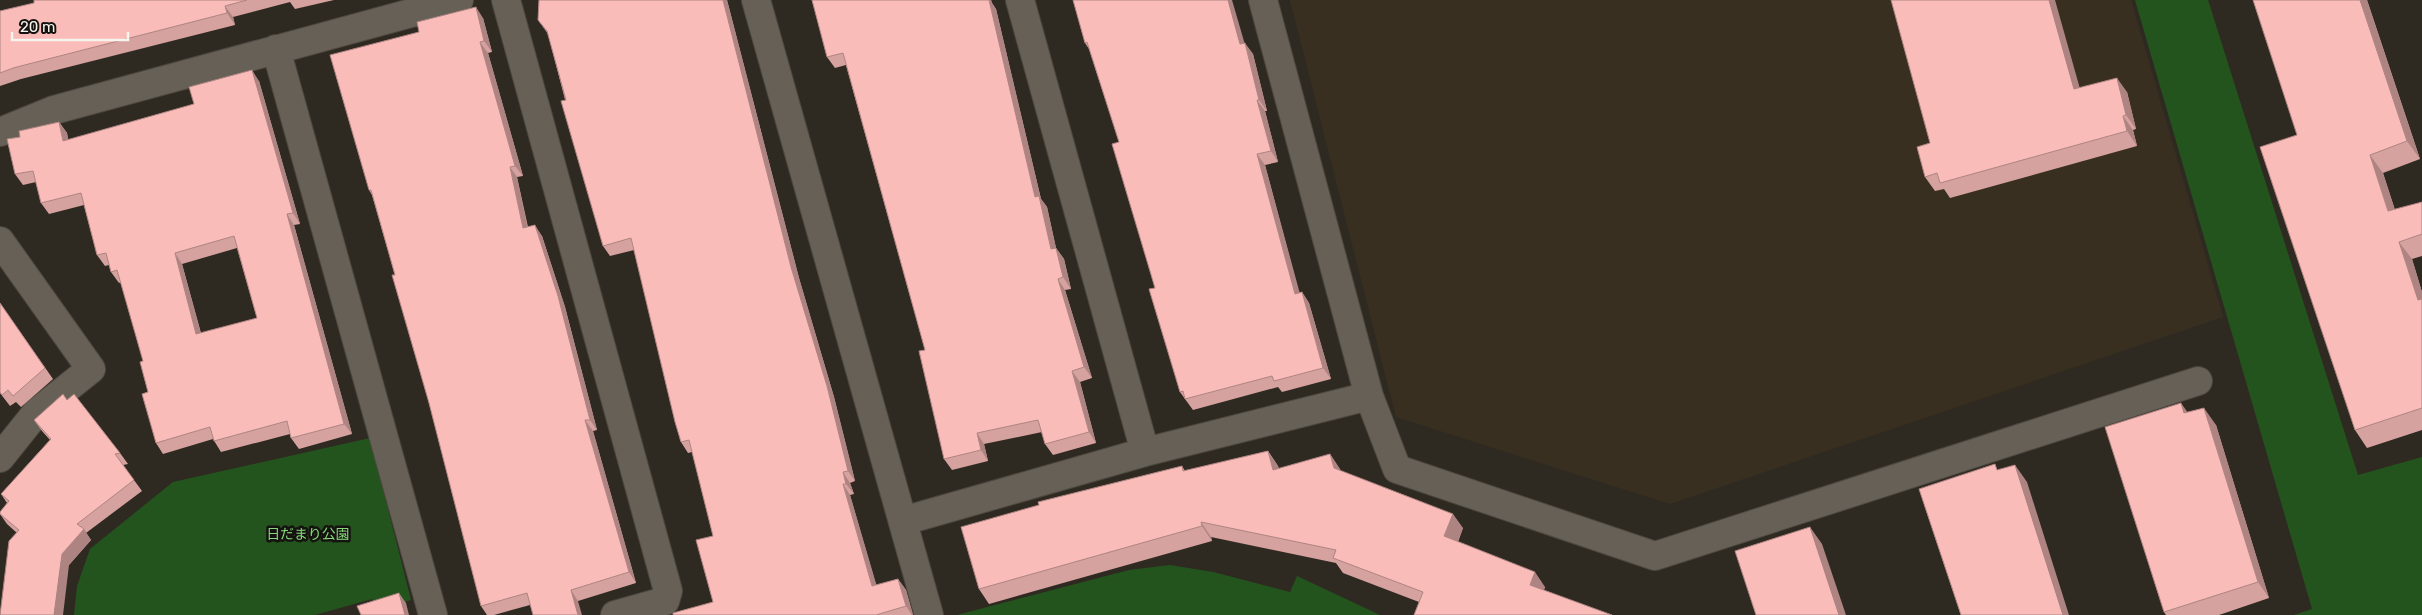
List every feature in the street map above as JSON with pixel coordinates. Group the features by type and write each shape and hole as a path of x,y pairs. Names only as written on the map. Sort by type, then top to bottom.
{"street":[{"path":"0,132 54,110 459,0"},
{"path":"506,0 668,591 665,601 615,615"},
{"path":"756,0 929,615"},
{"path":"1020,0 1146,452"},
{"path":"1263,0 1369,396 1397,469 1655,556 2198,382"},
{"path":"276,49 432,615"},
{"path":"0,241 91,370 36,414 0,458"},
{"path":"902,521 1146,452 1369,396"}],"shaded area":[{"path":"1290,0 2131,0 2223,317 1670,504 1396,417"}],"green space":[{"path":"2135,0 2208,0 2358,475 2422,457 2422,615 2294,615 2312,609"},
{"name":"日だまり公園","path":"370,438 411,600 376,611 372,599 315,615 74,615 77,586 90,549 173,482"},
{"path":"1170,565 1213,572 1290,592 1297,576 1380,615 957,615 1129,570"}],"building":[{"path":"34,0 247,0 225,6 227,13 13,68 0,73 0,11 34,3"},
{"path":"539,0 723,0 791,267 827,386 848,471 843,472 846,484 843,484 872,586 898,579 906,606 876,615 673,615 673,613 713,602 696,540 713,536 689,440 681,442 675,422 631,238 603,246 561,101 566,100 547,31 538,20"},
{"path":"812,0 989,0 1035,197 1039,196 1051,249 1056,248 1063,277 1058,279 1084,367 1072,371 1089,432 1045,444 1038,420 977,433 981,450 944,459 919,351 925,350 843,53 827,57"},
{"path":"1073,0 1228,0 1240,44 1245,43 1259,100 1257,100 1271,151 1257,154 1295,294 1302,292 1323,368 1274,381 1272,376 1185,399 1183,391 1180,392 1149,289 1155,288 1112,144 1119,142 1087,42 1085,43"},
{"path":"1891,0 2049,0 2074,89 2117,78 2126,115 2123,116 2127,131 1940,183 1937,173 1925,177 1917,147 1930,143"},
{"path":"2253,0 2360,0 2407,141 2370,155 2388,211 2422,202 2422,234 2399,242 2418,300 2422,299 2422,408 2355,430 2260,147 2297,135"},
{"path":"476,7 484,41 480,42 515,166 510,167 523,228 535,225 558,296 590,420 585,420 629,572 571,590 578,615 533,615 527,593 481,606 429,403 392,275 395,275 330,55 419,32 417,22"},
{"path":"252,70 293,213 287,214 344,424 291,438 287,421 214,441 210,427 156,443 142,394 148,392 140,362 143,361 117,270 111,272 106,253 97,255 81,193 41,203 33,171 15,174 7,139 20,137 19,131 59,122 63,141 194,104 189,87","holes":["234,236 257,318 196,334 175,253"]},
{"path":"0,303 45,368 13,396 8,390 2,395 0,392"},
{"path":"63,394 67,400 74,394 120,453 115,454 134,480 77,524 84,529 62,554 54,615 0,615 9,541 19,530 0,514 9,501 1,494 51,439 34,420"},
{"path":"2181,403 2184,413 2204,408 2258,582 2164,612 2105,427"},
{"path":"1268,451 1273,470 1330,454 1334,468 1453,514 1444,536 1535,572 1530,585 1612,615 1414,615 1423,592 1333,558 1336,550 1201,522 1202,526 979,589 961,527 1039,505 1038,502 1182,466 1183,471"},
{"path":"1995,464 1997,470 2015,465 2063,615 1961,615 1919,489"},
{"path":"1810,527 1839,615 1756,615 1735,551"},
{"path":"399,593 405,615 361,615 357,606"}]}
